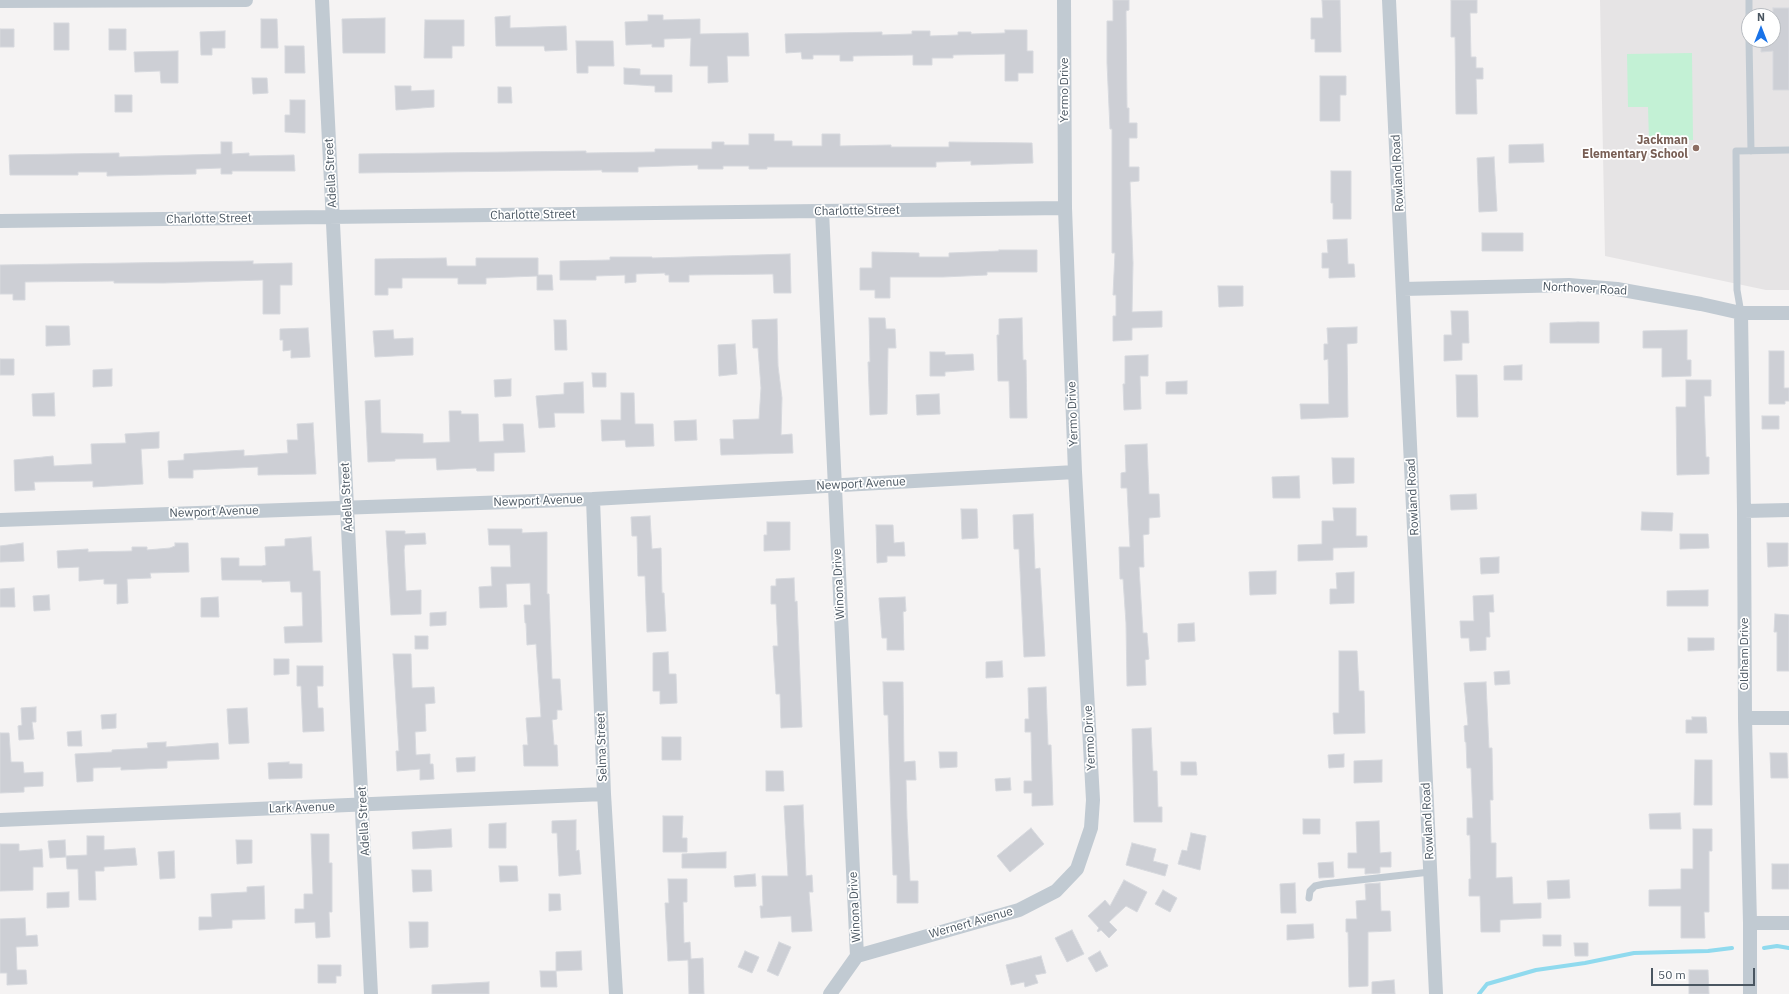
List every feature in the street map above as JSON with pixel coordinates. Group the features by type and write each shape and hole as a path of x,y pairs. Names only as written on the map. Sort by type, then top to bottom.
{"street":[{"path":"0,1 246,0"},
{"name":"Adella Street","path":"322,0 372,994"},
{"name":"Yermo Drive","path":"1064,0 1065,208 1075,472 1093,800 1091,828"},
{"name":"Rowland Road","path":"1390,0 1436,994"},
{"name":"Charlotte Street","path":"0,222 1065,208"},
{"name":"Winona Drive","path":"822,211 857,956"},
{"name":"Northover Road","path":"1403,289 1569,285 1617,289 1701,304 1741,313 1789,313"},
{"name":"Oldham Drive","path":"1741,313 1745,718 1750,923 1750,994"},
{"name":"Newport Avenue","path":"0,520 593,499 1075,472"},
{"name":"Selma Street","path":"593,499 604,794 616,994"},
{"path":"1744,512 1789,510"},
{"path":"1745,718 1789,718"},
{"name":"Lark Avenue","path":"0,820 604,794"},
{"name":"Wernert Avenue","path":"857,956 1019,910 1056,891 1077,869 1091,828"},
{"path":"1750,923 1789,923"},
{"path":"830,994 857,956"}],"lane":[{"path":"1749,48 1751,151"},
{"path":"1741,313 1737,290 1736,151 1789,150"},
{"path":"1309,898 1310,891 1315,886 1324,884 1430,872"}],"shaded area":[{"name":"Jackman Elementary School","path":"1600,0 1789,0 1789,290 1766,290 1605,256"}],"green space":[{"path":"1692,53 1693,140 1649,141 1648,107 1628,107 1627,54"}],"building":[{"path":"1113,0 1129,0 1129,10 1126,11 1127,108 1129,108 1129,123 1137,123 1137,138 1129,138 1129,167 1139,167 1139,181 1130,182 1133,263 1132,312 1162,311 1162,327 1132,328 1132,340 1113,341 1113,316 1116,316 1116,295 1113,295 1115,253 1112,253 1112,129 1110,129 1107,21 1113,21"},
{"path":"1322,0 1340,0 1341,52 1315,52 1315,39 1311,39 1311,18 1323,18"},
{"path":"1451,0 1477,0 1477,13 1470,13 1471,57 1476,57 1476,68 1483,68 1483,79 1476,79 1477,114 1456,114 1455,37 1451,37"},
{"path":"1781,8 1789,8 1789,90 1773,90 1773,51 1761,52 1761,48 1781,48"},
{"path":"648,15 663,15 663,20 700,19 700,34 748,33 749,56 727,56 728,82 708,83 708,66 690,66 691,38 664,39 664,47 652,47 652,44 626,45 625,22 648,21"},
{"path":"510,16 510,28 566,26 567,50 545,51 544,46 496,46 495,17"},
{"path":"385,18 385,53 343,53 342,19"},
{"path":"261,19 277,19 278,48 261,48"},
{"path":"425,20 464,20 464,46 452,46 452,58 424,58"},
{"path":"54,23 69,23 69,50 54,50"},
{"path":"0,29 14,29 14,47 0,47"},
{"path":"109,29 126,29 126,50 109,50"},
{"path":"1005,30 1027,30 1027,51 1033,51 1033,73 1018,73 1018,81 1005,81 1005,54 953,55 953,58 932,58 932,65 913,65 913,55 853,56 853,61 840,61 840,55 813,55 813,59 802,59 801,52 786,53 785,34 882,32 882,35 912,34 912,31 930,31 930,36 958,35 958,32 971,32 971,34 1005,33"},
{"path":"225,31 225,48 212,48 212,55 201,55 200,32"},
{"path":"576,41 613,41 614,66 588,66 588,73 577,73"},
{"path":"285,46 304,46 305,73 285,73"},
{"path":"178,51 178,83 161,83 160,71 135,72 134,52"},
{"path":"624,68 640,69 640,75 672,75 672,92 655,92 655,86 624,84"},
{"path":"1320,76 1346,76 1346,95 1340,95 1340,121 1320,121"},
{"path":"252,78 267,78 268,93 253,94"},
{"path":"395,86 411,86 411,91 434,90 434,107 396,110"},
{"path":"498,87 511,87 512,103 498,103"},
{"path":"115,95 132,95 132,112 115,112"},
{"path":"290,100 305,100 305,133 285,132 285,115 290,115"},
{"path":"749,134 774,134 774,141 792,141 792,146 822,146 822,134 840,134 840,146 891,145 891,147 949,147 949,142 1032,143 1033,163 971,165 971,161 936,162 936,167 767,167 767,169 749,169 749,166 723,166 723,169 698,169 698,165 638,167 638,172 602,172 602,170 359,173 359,154 586,151 586,153 655,152 655,149 712,149 712,142 724,142 724,145 749,145"},
{"path":"221,142 232,142 232,154 249,153 249,156 294,155 295,171 232,171 232,174 221,174 221,168 196,169 196,174 107,176 107,172 78,172 78,175 10,175 9,155 119,153 119,157 221,154"},
{"path":"1543,144 1544,162 1509,163 1509,145"},
{"path":"1494,157 1497,211 1479,212 1477,158"},
{"path":"1331,171 1351,171 1351,219 1333,219 1333,203 1331,203"},
{"path":"1482,233 1523,233 1523,251 1482,251"},
{"path":"1347,239 1348,264 1354,264 1355,277 1329,278 1329,268 1322,268 1322,253 1328,253 1327,240"},
{"path":"999,250 1037,250 1037,272 987,272 987,275 943,277 890,277 890,298 875,298 875,290 860,290 860,268 872,268 872,252 919,253 919,257 949,257 949,253"},
{"path":"790,254 791,293 774,293 773,274 689,275 689,282 669,282 669,275 665,275 665,273 636,274 636,282 625,283 625,275 596,276 596,280 560,280 560,261 610,260 610,257 652,258"},
{"path":"446,258 447,266 476,266 476,258 538,258 538,275 552,275 553,290 537,290 537,276 486,278 486,284 458,284 458,278 402,278 402,288 388,288 388,295 375,295 375,259"},
{"path":"253,261 253,264 292,263 292,285 280,285 280,314 263,314 263,280 164,283 114,283 114,281 25,282 25,300 13,300 13,294 0,294 0,265"},
{"path":"1218,286 1243,286 1243,306 1219,307"},
{"path":"1451,311 1468,311 1469,343 1462,343 1462,360 1444,361 1444,335 1452,335"},
{"path":"869,318 885,318 886,329 895,329 896,348 888,348 887,414 870,415 868,362 870,362"},
{"path":"1022,318 1023,360 1026,360 1027,418 1010,418 1009,381 998,381 997,335 999,335 999,319"},
{"path":"777,319 778,366 782,398 781,435 792,434 793,453 721,455 720,439 734,439 733,420 759,419 761,388 758,348 753,348 752,320"},
{"path":"554,320 566,320 567,350 555,350"},
{"path":"1599,322 1599,343 1550,343 1550,323"},
{"path":"46,326 69,326 70,345 46,346"},
{"path":"1357,327 1357,343 1347,344 1348,417 1301,419 1300,404 1329,404 1328,359 1324,360 1324,344 1328,344 1327,328"},
{"path":"308,328 310,357 291,358 291,350 283,351 283,340 280,340 280,329"},
{"path":"393,330 394,339 413,338 413,355 375,357 373,331"},
{"path":"1687,330 1687,360 1691,360 1691,376 1662,377 1662,348 1643,348 1643,331"},
{"path":"735,344 737,374 719,376 718,345"},
{"path":"1769,351 1784,351 1784,388 1789,388 1789,401 1785,401 1785,404 1769,404"},
{"path":"930,352 945,352 945,355 973,354 974,370 945,372 945,376 930,376"},
{"path":"1148,355 1148,376 1140,376 1141,409 1124,410 1123,384 1125,384 1125,356"},
{"path":"0,359 14,359 14,375 0,375"},
{"path":"1522,365 1522,380 1504,380 1504,366"},
{"path":"112,369 112,386 93,387 93,370"},
{"path":"592,373 606,373 606,387 593,387"},
{"path":"1456,375 1477,375 1478,417 1457,417"},
{"path":"511,379 511,396 495,397 494,380"},
{"path":"1686,380 1711,380 1711,396 1704,396 1706,457 1709,457 1709,474 1677,475 1676,407 1686,407"},
{"path":"1187,381 1187,394 1166,394 1166,382"},
{"path":"583,382 584,413 554,413 555,427 539,428 536,396 564,394 564,383"},
{"path":"54,393 55,416 33,416 32,394"},
{"path":"621,393 634,393 635,424 653,424 654,446 626,447 625,440 602,441 601,420 621,420"},
{"path":"939,394 940,414 917,415 916,395"},
{"path":"380,400 381,433 423,434 423,443 450,442 449,411 461,411 461,414 478,414 479,442 504,441 503,424 523,424 525,452 494,453 494,471 477,471 476,468 437,470 436,458 395,459 395,461 368,462 365,401"},
{"path":"1762,416 1779,416 1779,429 1762,429"},
{"path":"696,420 697,440 675,441 674,421"},
{"path":"313,423 316,474 258,475 258,467 193,470 193,478 169,478 168,461 184,460 184,454 244,450 244,456 288,453 287,440 298,440 297,424"},
{"path":"159,432 159,448 141,449 143,484 93,487 93,481 34,482 35,490 15,491 14,460 53,456 54,466 92,464 91,444 126,443 125,434"},
{"path":"1147,444 1149,494 1159,494 1160,517 1149,518 1149,534 1143,535 1144,567 1139,567 1143,633 1147,633 1149,659 1145,660 1146,685 1127,686 1126,623 1123,579 1120,579 1119,547 1130,547 1127,488 1121,488 1121,473 1126,472 1125,445"},
{"path":"1332,458 1354,458 1354,483 1333,484"},
{"path":"1299,476 1300,498 1273,498 1272,477"},
{"path":"1476,494 1477,509 1451,510 1450,495"},
{"path":"1333,508 1356,508 1356,536 1367,536 1367,547 1333,548 1333,560 1298,561 1298,545 1322,544 1322,521 1334,521"},
{"path":"961,509 977,509 978,538 962,539"},
{"path":"1642,512 1673,513 1672,531 1641,530"},
{"path":"1033,514 1035,569 1040,568 1045,656 1024,657 1019,549 1014,549 1013,515"},
{"path":"650,516 652,549 661,548 662,593 664,593 666,631 647,632 645,576 638,576 637,536 632,536 631,517"},
{"path":"767,522 790,522 790,550 764,551 764,535 767,535"},
{"path":"876,525 893,525 894,543 904,542 905,556 887,556 887,562 877,563"},
{"path":"488,529 522,529 522,533 547,532 547,594 549,594 552,679 560,679 562,710 557,710 557,719 552,720 554,745 557,745 558,766 524,766 523,745 528,745 526,718 541,717 536,644 527,645 525,623 524,605 531,605 530,583 506,584 507,607 480,608 479,587 492,586 491,567 511,567 510,545 489,545"},
{"path":"386,531 405,531 405,534 425,533 426,544 405,545 404,550 406,591 421,590 421,614 391,615"},
{"path":"1680,534 1708,534 1709,548 1680,549"},
{"path":"311,537 313,571 320,571 322,642 285,643 284,627 303,626 302,592 291,592 290,581 262,582 262,580 222,580 221,558 239,558 239,566 262,566 266,565 265,547 285,546 285,539"},
{"path":"23,543 24,561 0,562 0,546"},
{"path":"175,543 188,543 189,572 150,573 151,578 127,579 128,603 117,604 117,584 104,584 104,579 79,581 79,567 58,568 57,551 88,549 88,552 132,551 132,547 147,547 147,550 170,548 175,546"},
{"path":"1767,543 1788,543 1788,566 1768,567"},
{"path":"1499,557 1499,573 1481,574 1480,558"},
{"path":"1276,571 1276,594 1250,595 1249,572"},
{"path":"1354,572 1354,603 1330,604 1330,589 1337,589 1336,573"},
{"path":"794,578 795,602 797,601 802,727 781,728 780,694 776,694 773,646 778,646 776,604 771,604 771,586 776,586 776,579"},
{"path":"14,588 15,607 0,607 0,589"},
{"path":"1708,590 1708,606 1667,606 1667,591"},
{"path":"49,595 50,610 34,611 33,596"},
{"path":"1493,595 1494,612 1489,612 1490,637 1486,637 1486,650 1470,651 1469,638 1461,638 1460,621 1474,621 1473,596"},
{"path":"218,597 219,617 201,617 201,598"},
{"path":"905,597 906,611 903,612 904,650 887,650 887,638 882,638 879,598"},
{"path":"446,612 446,625 430,626 430,613"},
{"path":"1775,614 1789,615 1789,671 1777,671 1777,632 1774,632"},
{"path":"1194,623 1195,641 1178,642 1178,624"},
{"path":"415,636 428,636 428,649 415,649"},
{"path":"1688,638 1714,638 1714,650 1688,651"},
{"path":"1339,651 1357,651 1359,691 1364,691 1365,733 1334,734 1333,713 1339,713"},
{"path":"668,652 669,674 676,674 677,703 660,704 660,691 653,691 653,653"},
{"path":"393,654 411,654 412,688 434,687 435,703 425,704 426,731 415,732 416,755 430,754 430,764 433,764 434,779 420,780 420,769 397,771 396,751 399,751"},
{"path":"274,659 289,659 289,674 274,675"},
{"path":"1002,661 1003,677 986,678 986,662"},
{"path":"297,666 323,666 323,686 317,686 318,708 323,708 324,731 303,732 301,686 297,686"},
{"path":"1509,671 1510,684 1495,685 1494,672"},
{"path":"883,682 903,682 904,762 915,761 916,780 906,780 910,881 918,881 918,903 897,903 897,875 893,875 888,715 884,715"},
{"path":"1486,682 1489,748 1492,748 1493,800 1490,800 1491,843 1496,843 1496,878 1512,877 1513,904 1541,903 1541,918 1500,920 1500,932 1481,932 1480,896 1469,896 1469,879 1471,879 1470,835 1467,835 1467,818 1473,818 1471,768 1467,768 1465,742 1464,726 1468,725 1464,683"},
{"path":"1046,687 1048,745 1051,745 1053,805 1032,806 1032,793 1024,793 1024,781 1032,781 1031,732 1025,732 1025,719 1029,719 1028,688"},
{"path":"36,707 36,722 32,722 34,739 19,740 18,726 22,725 21,708"},
{"path":"247,708 249,743 229,744 227,709"},
{"path":"116,714 116,728 102,729 101,715"},
{"path":"1692,717 1706,717 1707,733 1686,733 1686,720 1692,720"},
{"path":"1151,728 1153,771 1157,771 1158,807 1162,807 1162,822 1134,822 1132,729"},
{"path":"81,731 82,746 68,746 67,732"},
{"path":"0,733 9,733 11,762 23,762 24,773 43,772 43,786 24,787 24,792 0,793"},
{"path":"662,737 681,737 681,760 662,760"},
{"path":"166,742 166,747 218,743 219,759 167,761 167,768 121,770 121,767 93,768 93,781 77,782 75,754 148,748 147,743"},
{"path":"939,752 957,752 957,767 940,768"},
{"path":"1770,753 1787,753 1788,778 1771,778"},
{"path":"1344,754 1344,767 1329,768 1328,755"},
{"path":"475,757 475,771 457,772 456,758"},
{"path":"1382,760 1382,782 1354,783 1354,761"},
{"path":"1695,760 1712,760 1712,805 1694,805"},
{"path":"289,762 289,764 302,764 302,778 269,779 268,763"},
{"path":"1181,762 1196,762 1197,775 1181,775"},
{"path":"766,771 783,771 784,791 766,791"},
{"path":"1010,778 1011,790 996,791 995,779"},
{"path":"803,805 806,876 812,875 813,892 809,892 812,931 792,932 791,916 761,918 760,906 763,906 762,876 788,876 784,806"},
{"path":"1680,813 1681,829 1650,829 1649,814"},
{"path":"663,816 683,816 682,838 687,838 687,852 663,852"},
{"path":"1303,819 1320,819 1320,834 1303,834"},
{"path":"576,820 576,851 579,850 581,874 559,876 557,833 552,833 552,821"},
{"path":"1379,821 1380,853 1391,852 1391,867 1380,867 1380,873 1365,874 1365,868 1348,868 1348,853 1357,853 1356,822"},
{"path":"506,823 506,848 489,848 489,824"},
{"path":"1031,828 1044,844 1010,872 997,856"},
{"path":"451,829 452,847 413,849 412,832"},
{"path":"1693,829 1712,829 1712,851 1709,851 1709,912 1704,912 1705,938 1681,938 1681,906 1649,906 1649,890 1681,889 1681,869 1693,869"},
{"path":"1191,833 1206,836 1200,870 1178,864 1182,850 1187,851"},
{"path":"311,834 329,834 329,863 332,863 332,912 329,912 330,937 316,938 315,922 295,923 295,909 304,909 304,894 313,894"},
{"path":"87,836 104,836 104,850 135,848 137,865 104,867 104,871 95,871 96,900 79,900 78,869 67,869 66,856 87,855"},
{"path":"65,840 66,857 50,858 48,841"},
{"path":"236,840 252,840 252,863 237,864"},
{"path":"1132,843 1156,849 1153,861 1168,865 1165,876 1126,865"},
{"path":"0,844 19,844 19,851 42,849 43,867 33,867 33,890 0,891"},
{"path":"174,851 175,878 160,879 158,852"},
{"path":"726,852 726,868 682,868 682,854"},
{"path":"1333,862 1334,877 1319,878 1318,863"},
{"path":"1772,864 1789,864 1789,889 1772,889"},
{"path":"499,866 517,866 518,881 500,882"},
{"path":"412,870 431,870 432,891 413,892"},
{"path":"755,874 756,886 735,887 734,876"},
{"path":"668,879 687,879 687,902 683,902 684,943 690,942 691,959 703,958 704,994 689,994 688,960 668,961 665,903 669,903"},
{"path":"1124,880 1147,892 1137,912 1126,906 1109,922 1117,930 1109,938 1101,930 1098,932 1097,931 1099,928 1088,916 1105,900 1110,906"},
{"path":"1569,880 1570,898 1548,899 1547,881"},
{"path":"1295,883 1296,913 1281,913 1280,884"},
{"path":"1380,883 1381,911 1390,911 1391,931 1368,932 1368,986 1349,987 1348,932 1346,932 1346,919 1357,919 1356,901 1366,900 1365,884"},
{"path":"264,886 265,919 232,920 232,928 199,930 199,917 212,917 211,894 247,892 247,887"},
{"path":"1163,890 1177,898 1170,912 1155,904"},
{"path":"69,892 69,907 47,908 47,893"},
{"path":"549,894 560,894 561,910 549,911"},
{"path":"25,918 26,936 37,935 38,946 16,947 17,970 26,970 27,984 7,985 7,973 0,973 0,919"},
{"path":"409,922 428,922 428,947 410,948"},
{"path":"1313,924 1314,938 1287,940 1287,925"},
{"path":"1072,930 1084,954 1067,962 1055,938"},
{"path":"1543,935 1561,935 1561,946 1543,946"},
{"path":"779,942 791,947 778,976 767,971"},
{"path":"1574,943 1588,943 1588,956 1575,956"},
{"path":"581,951 582,970 556,971 556,952"},
{"path":"745,951 759,957 752,973 738,967"},
{"path":"1100,951 1108,966 1096,972 1088,958"},
{"path":"1041,956 1046,973 1035,975 1038,983 1025,987 1024,982 1011,985 1006,965"},
{"path":"318,965 341,965 341,976 336,976 336,983 318,983"},
{"path":"1689,970 1708,970 1709,994 1689,994"},
{"path":"540,971 556,971 557,987 541,987"},
{"path":"1394,980 1395,994 1372,994 1372,982"},
{"path":"489,982 489,994 432,994 432,985"}],"waterway":[{"path":"1764,948 1777,946 1789,948"},
{"path":"1479,994 1487,984 1536,970 1585,963 1634,953 1708,951 1732,948"}],"place":[{"name":"Jackman Elementary School","path":"1696,148"}]}
